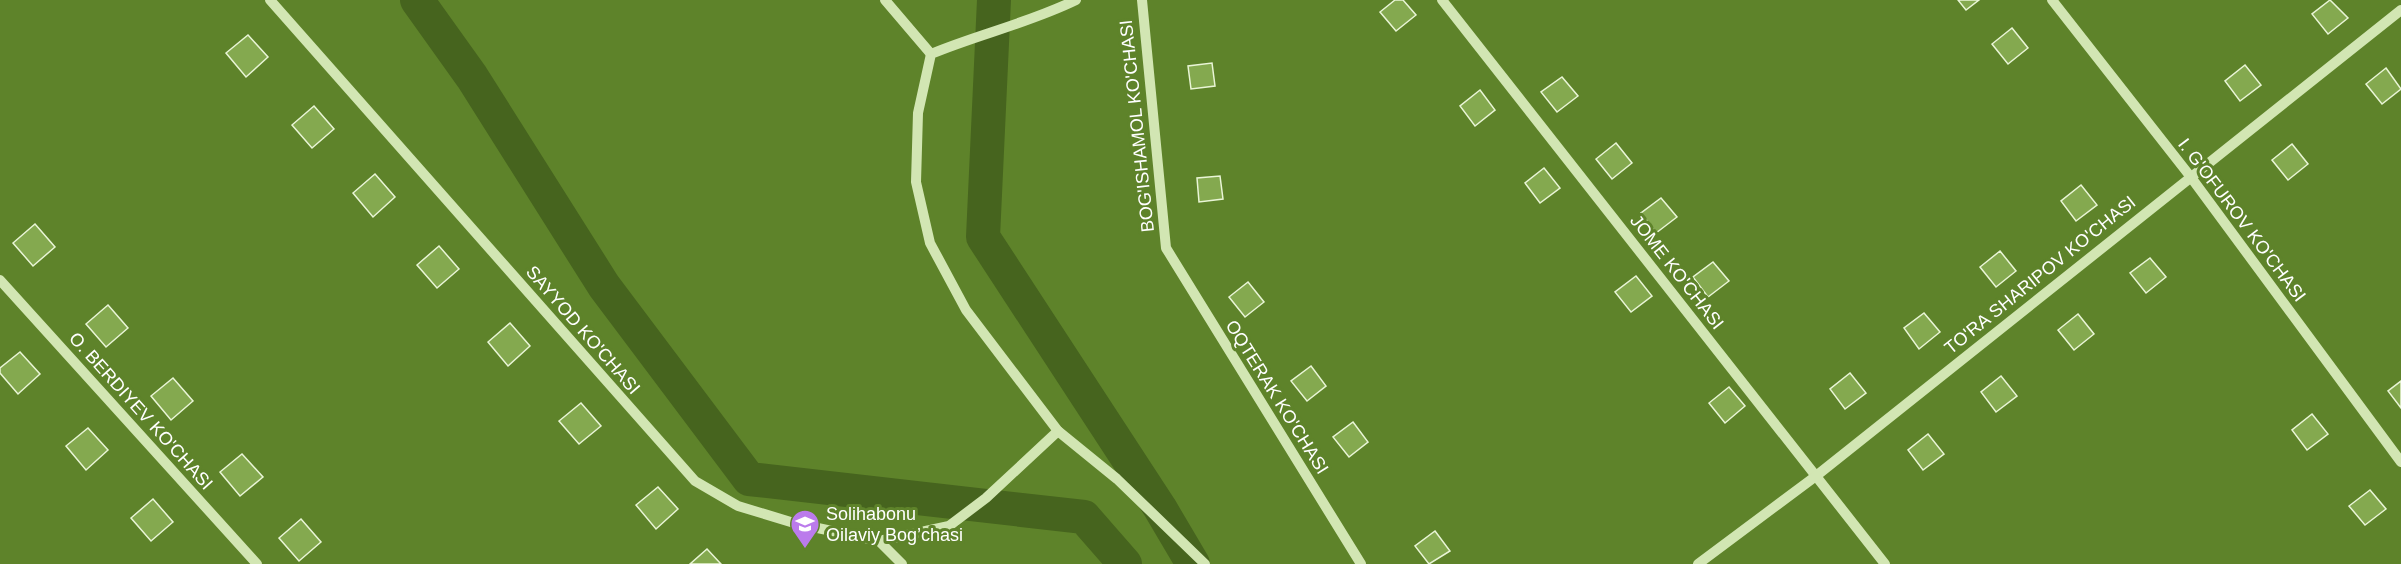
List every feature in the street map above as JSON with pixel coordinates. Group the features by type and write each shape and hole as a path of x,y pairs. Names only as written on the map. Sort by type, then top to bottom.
{"street":[{"name":"SAYYOD KO'CHASI","path":"270,0 695,481 738,506 794,523 879,541 950,526 986,498 1058,431"},
{"path":"885,0 931,54"},
{"path":"931,54 968,39 1043,16 1076,0"},
{"name":"BOG'ISHAMOL KO'CHASI","path":"1142,0 1166,248"},
{"name":"JOME KO'CHASI","path":"1442,0 1885,564"},
{"name":"I. G'OFUROV KO'CHASI","path":"2052,0 2190,176 2401,462"},
{"name":"TO'RA SHARIPOV KO'CHASI","path":"1698,564 1816,476 2401,10"},
{"path":"931,54 918,113 916,182 930,243 966,310 1058,431 1117,479 1205,564"},
{"name":"OQTERAK KO'CHASI","path":"1166,248 1361,564"},
{"name":"O. BERDIYEV KO'CHASI","path":"0,280 256,564"},
{"path":"879,541 902,564"}],"building":[{"path":"1395,0 1403,0 1416,15 1396,31 1380,12"},
{"path":"1958,0 1979,0 1966,10"},
{"path":"2330,0 2348,18 2328,34 2312,14"},
{"path":"2012,28 2028,48 2008,64 1992,44"},
{"path":"248,35 268,57 246,77 226,53"},
{"path":"1212,63 1215,86 1191,89 1188,66"},
{"path":"2245,65 2261,85 2240,101 2225,81"},
{"path":"2386,68 2401,89 2382,104 2366,84"},
{"path":"1562,77 1578,96 1557,112 1541,92"},
{"path":"1480,90 1495,110 1475,126 1460,106"},
{"path":"314,106 334,129 312,148 292,125"},
{"path":"1616,143 1632,163 1612,179 1596,159"},
{"path":"2292,144 2308,164 2288,180 2272,160"},
{"path":"1544,168 1560,188 1540,203 1525,183"},
{"path":"375,174 395,197 373,217 353,193"},
{"path":"1220,176 1223,199 1199,202 1197,178"},
{"path":"2081,185 2097,205 2076,221 2061,201"},
{"path":"1661,198 1677,217 1656,233 1641,213"},
{"path":"35,224 55,247 33,266 13,243"},
{"path":"439,246 459,269 437,288 417,265"},
{"path":"2000,251 2016,271 1996,287 1980,267"},
{"path":"2150,258 2166,277 2146,293 2130,273"},
{"path":"1713,262 1729,281 1708,297 1693,277"},
{"path":"1636,276 1652,296 1631,312 1615,292"},
{"path":"1248,282 1264,302 1245,317 1229,297"},
{"path":"108,305 128,328 106,347 86,324"},
{"path":"1924,313 1940,332 1919,349 1904,328"},
{"path":"2078,314 2094,334 2074,350 2058,330"},
{"path":"510,323 530,346 508,366 488,342"},
{"path":"20,352 40,374 18,394 0,373 0,368"},
{"path":"1311,366 1326,386 1307,401 1291,381"},
{"path":"1850,373 1866,393 1845,409 1830,389"},
{"path":"2001,376 2017,396 1996,412 1981,392"},
{"path":"173,378 193,401 171,420 151,396"},
{"path":"2401,381 2401,408 2388,391"},
{"path":"1729,387 1745,406 1725,423 1709,403"},
{"path":"581,403 601,426 579,444 559,421"},
{"path":"2312,414 2328,434 2307,450 2292,430"},
{"path":"1353,422 1368,442 1349,457 1333,437"},
{"path":"88,428 108,450 86,470 66,446"},
{"path":"1928,434 1944,454 1923,470 1908,450"},
{"path":"242,454 263,477 240,496 220,472"},
{"path":"658,487 678,509 656,529 636,505"},
{"path":"2370,490 2386,509 2365,525 2349,506"},
{"path":"153,499 173,522 151,541 131,518"},
{"path":"301,519 321,542 299,561 279,538"},
{"path":"1435,531 1450,551 1429,564 1415,546"},
{"path":"707,549 721,564 690,564"}],"waterway":[{"path":"417,0 472,77 604,286 749,479 1084,517 1125,564"},
{"path":"994,0 983,237 1160,508 1193,564"}],"place":[{"name":"Solihabonu Oilaviy Bog’chasi","path":"805,550"}]}
